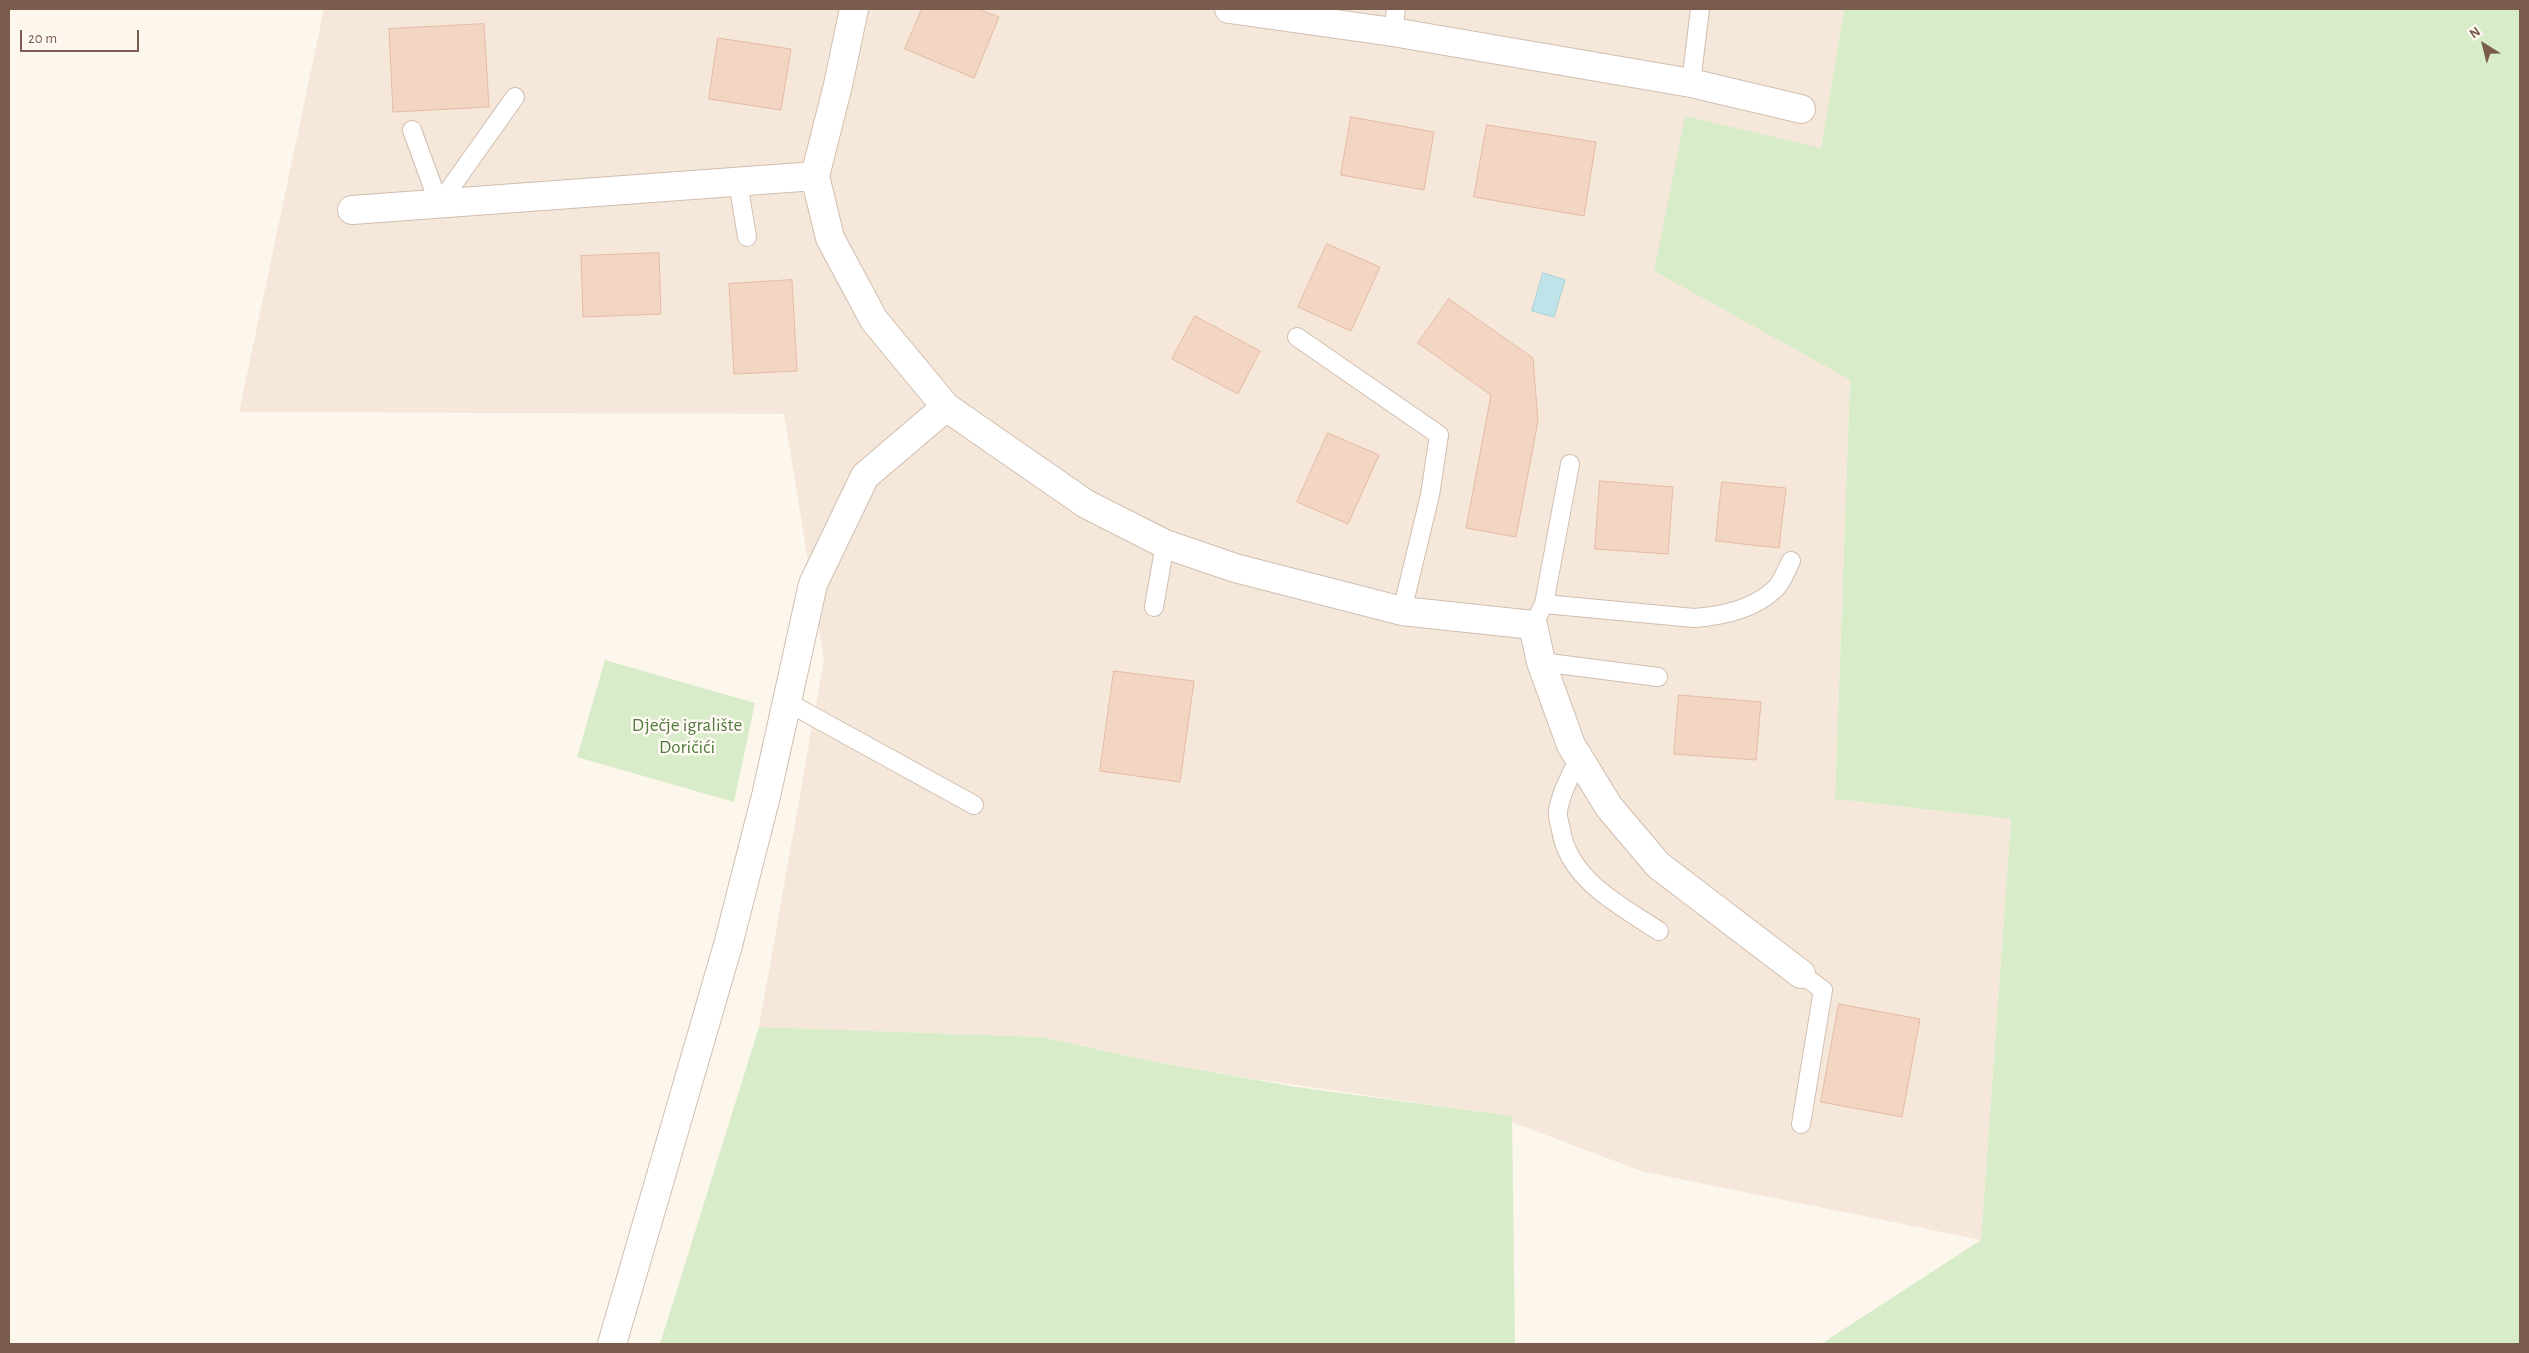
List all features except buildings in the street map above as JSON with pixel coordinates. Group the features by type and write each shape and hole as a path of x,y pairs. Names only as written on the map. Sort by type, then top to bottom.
{"street":[{"path":"854,9 838,86 815,176 830,238 874,320 946,407 1086,504 1165,544 1235,568 1402,611 1539,614 1541,662 1571,745 1609,808 1658,864 1801,974"},
{"path":"1228,9 1394,20 1691,83 1801,109"},
{"path":"352,210 815,176"},
{"path":"612,1344 728,945 814,584 865,476 946,407"}],"lane":[{"path":"1691,83 1700,9"},
{"path":"439,204 515,97"},
{"path":"412,130 439,204"},
{"path":"738,182 747,237"},
{"path":"1297,337 1439,435 1430,495 1402,611"},
{"path":"1570,464 1539,614 1694,618 1719,616 1746,607 1776,589 1791,561"},
{"path":"1154,607 1165,544"},
{"path":"1541,662 1658,677"},
{"path":"787,702 974,805"},
{"path":"1580,758 1565,787 1558,813 1562,840 1577,868 1607,897 1659,931"},
{"path":"1801,974 1823,990 1801,1124"}],"shaded area":[{"path":"324,9 1844,9 1821,148 1654,271 1850,380 1835,799 2011,819 1981,1240 1641,1171 1488,1113 1248,1078 1151,1061 1042,1037 759,1027 824,659 784,414 239,412"}],"green space":[{"path":"1844,9 2520,9 2520,1344 1821,1344 1981,1240 2011,819 1835,799 1850,380 1654,271 1685,116 1821,148"},
{"name":"Dječje igralište Doričići","path":"605,660 755,703 734,802 577,757"},
{"path":"759,1027 1042,1037 1151,1061 1296,1087 1512,1116 1515,1344 660,1344"}],"water":[{"path":"1543,273 1565,280 1554,317 1532,311"}]}
